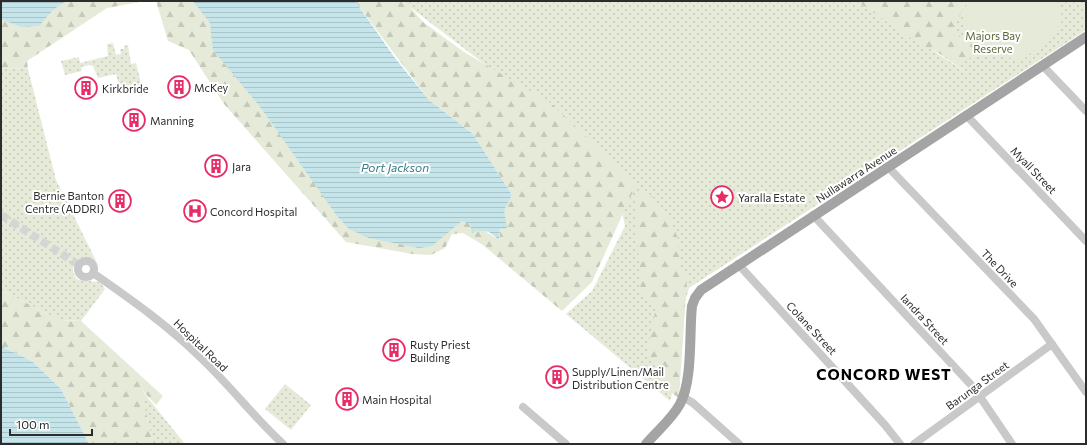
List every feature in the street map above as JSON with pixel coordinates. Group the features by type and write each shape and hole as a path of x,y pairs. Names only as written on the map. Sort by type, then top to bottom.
{"main road":[{"name":"Nullawarra Avenue","path":"646,444 673,413 683,397 686,384 693,301 701,290 738,264 1086,37"}],"street":[{"path":"1042,65 1086,112"},
{"name":"Myall Street","path":"966,115 1086,240"},
{"name":"The Drive","path":"888,167 1034,319 1085,389"},
{"name":"Iandra Street","path":"813,215 974,388 1012,444"},
{"name":"Colane Street","path":"738,264 886,425 900,444"},
{"name":"Hospital Road","path":"93,273 145,309 174,333 203,360 283,444"},
{"name":"Barunga Street","path":"914,444 1052,344"},
{"path":"683,397 693,403 739,444"},
{"path":"523,407 566,444"}],"green space":[{"path":"55,1 139,2 107,8 27,61 28,69 1,68 1,10"},
{"path":"156,1 206,1 444,235 462,220 474,224 499,240 503,209 512,195 473,134 429,100 355,1 405,1 423,22 464,52 551,103 636,185 592,282 562,311 483,245 463,233 452,234 445,248 431,255 412,254 346,242 224,104 189,50 168,41"},
{"name":"Yaralla Estate","path":"402,1 860,1 901,30 972,76 862,1 1086,1 1086,30 689,288 677,330 677,375 670,401 566,314 592,291 625,226 620,202 576,134"},
{"path":"857,1 967,1 952,31 984,52 958,63 916,42"},
{"name":"Majors Bay Reserve","path":"970,1 1054,1 1060,3 1062,21 1053,34 1023,60 1007,57 987,50 967,37 962,11"},
{"path":"113,43 116,55 121,54 120,49 124,49 124,46 128,45 131,64 136,63 143,91 129,95 126,91 109,95 108,90 119,85 116,74 98,78 93,66 90,65 81,67 82,71 65,75 61,61 79,57 80,63 108,56 107,44"},
{"path":"1,68 28,69 56,180 98,265 92,260 81,258 77,260 74,265 74,275 78,280 100,282 105,289 81,321 59,320 1,290"},
{"path":"641,186 657,202 671,221 677,236 681,268 687,278 679,398 661,386 653,361 647,354 656,307 641,293 635,204"},
{"path":"1,290 59,320 81,321 163,396 156,405 141,389 153,444 89,444 61,389 32,361 1,346"},
{"path":"285,384 311,405 291,430 265,409"},
{"path":"140,388 185,444 153,444"}],"water":[{"path":"1,1 66,1 53,10 39,26 21,27 1,19"},
{"name":"Port Jackson","path":"193,1 355,1 395,58 429,100 473,134 512,195 504,210 507,228 500,229 499,240 489,232 477,230 472,233 470,224 462,221 432,246 419,248 369,238 349,229 337,216 261,108 213,50 210,23"},
{"path":"1,346 32,361 61,389 89,444 1,444"}],"tunnel":[{"path":"1,215 79,265"}],"place":[{"name":"McKey","path":"179,87"},
{"name":"Kirkbride","path":"86,88"},
{"name":"Manning","path":"134,120"},
{"name":"Jara","path":"216,166"},
{"name":"Yaralla Estate","path":"722,197"},
{"name":"Bernie Banton Centre (ADDRI)","path":"120,201"},
{"name":"Concord Hospital","path":"195,211"},
{"name":"Rusty Priest Building","path":"394,350"},
{"name":"Supply/Linen/Mail Distribution Centre","path":"557,377"},
{"name":"Main Hospital","path":"347,399"}],"district":[{"name":"CONCORD WEST","path":"884,374"}]}
